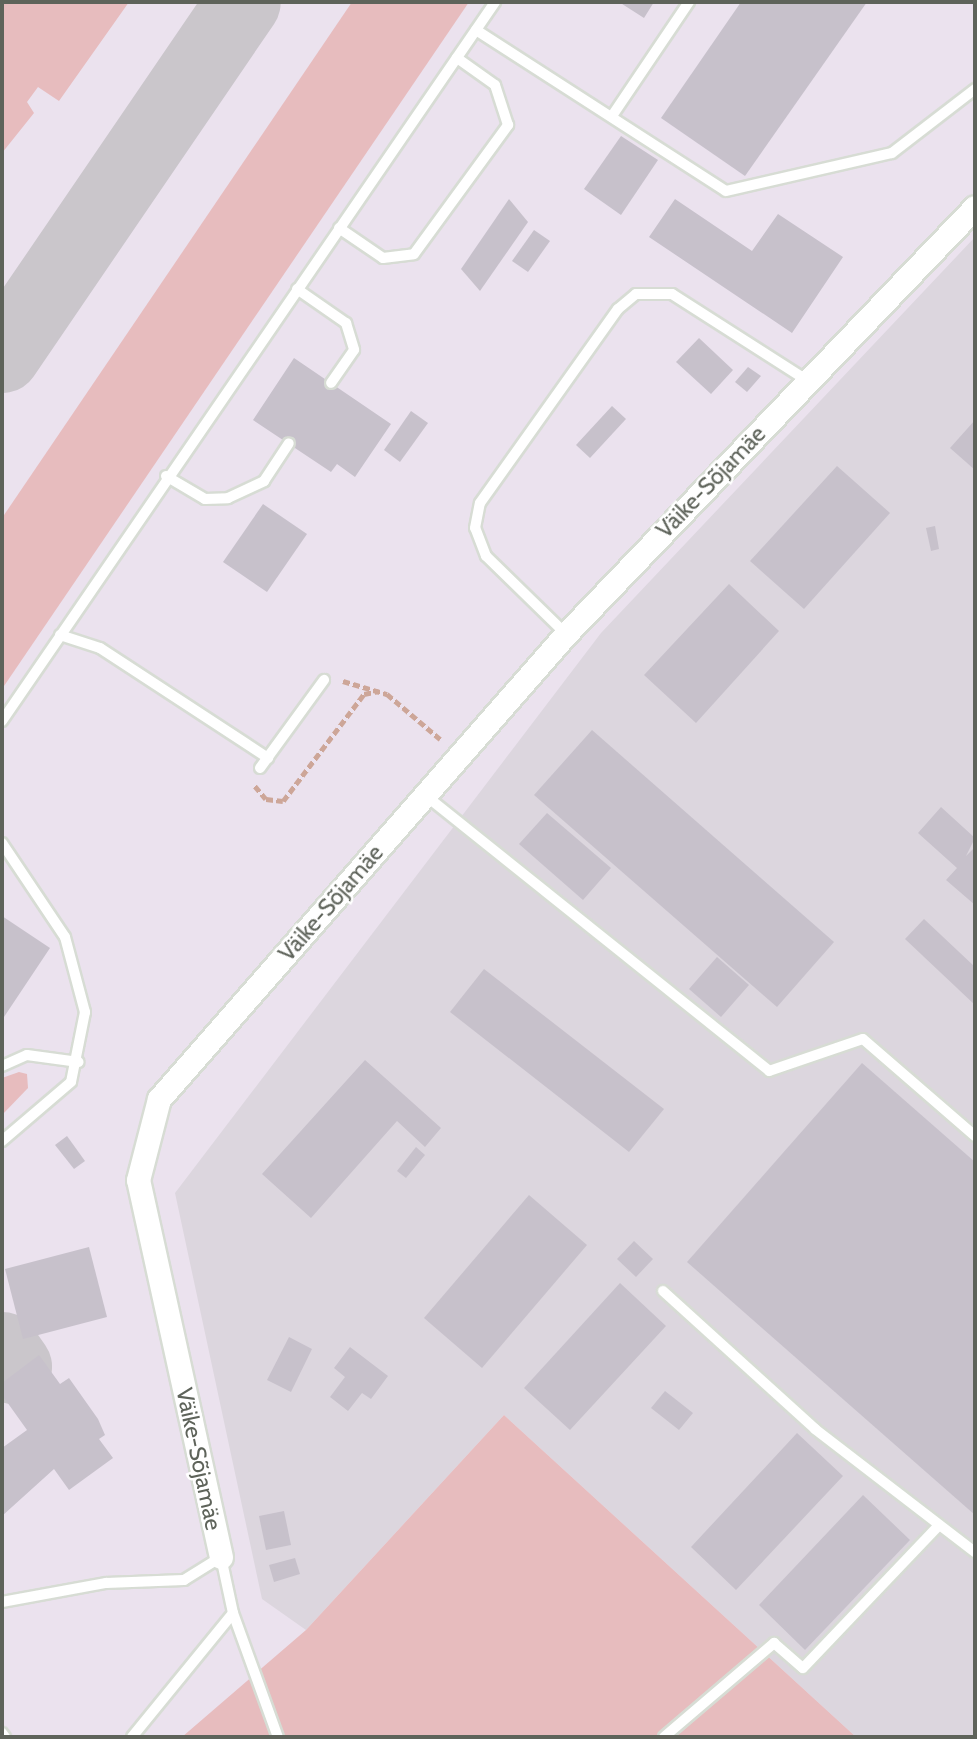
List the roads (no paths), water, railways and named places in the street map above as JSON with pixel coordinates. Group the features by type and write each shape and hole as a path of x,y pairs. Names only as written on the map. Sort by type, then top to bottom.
{"street":[{"name":"Väike-Sõjamäe","path":"221,1557 138,1180 159,1099 566,634 975,206"}],"lane":[{"path":"2,721 166,476 495,2"},
{"path":"612,116 689,2"},
{"path":"476,30 726,191 892,153 975,89"},
{"path":"339,228 383,258 414,254 508,124 495,85 457,58"},
{"path":"297,289 346,323 354,350 331,383"},
{"path":"566,634 486,556 475,528 480,503 618,309 636,294 672,294 808,381"},
{"path":"166,476 205,499 228,498 264,481 289,443"},
{"path":"60,635 100,649 268,758"},
{"path":"260,768 324,680"},
{"path":"425,795 769,1071 863,1039 975,1136"},
{"path":"2,844 74,955 85,1012 79,1062 60,1096 2,1141"},
{"path":"2,1066 27,1055 79,1062"},
{"path":"663,1291 815,1429 975,1552"},
{"path":"664,1737 774,1643 803,1668 939,1525"},
{"path":"2,1602 106,1583 184,1580 221,1557"},
{"name":"Väike-Sõjamäe","path":"221,1557 233,1613 278,1737"},
{"path":"132,1737 233,1613"},
{"path":"2,1732 5,1737"}]}
